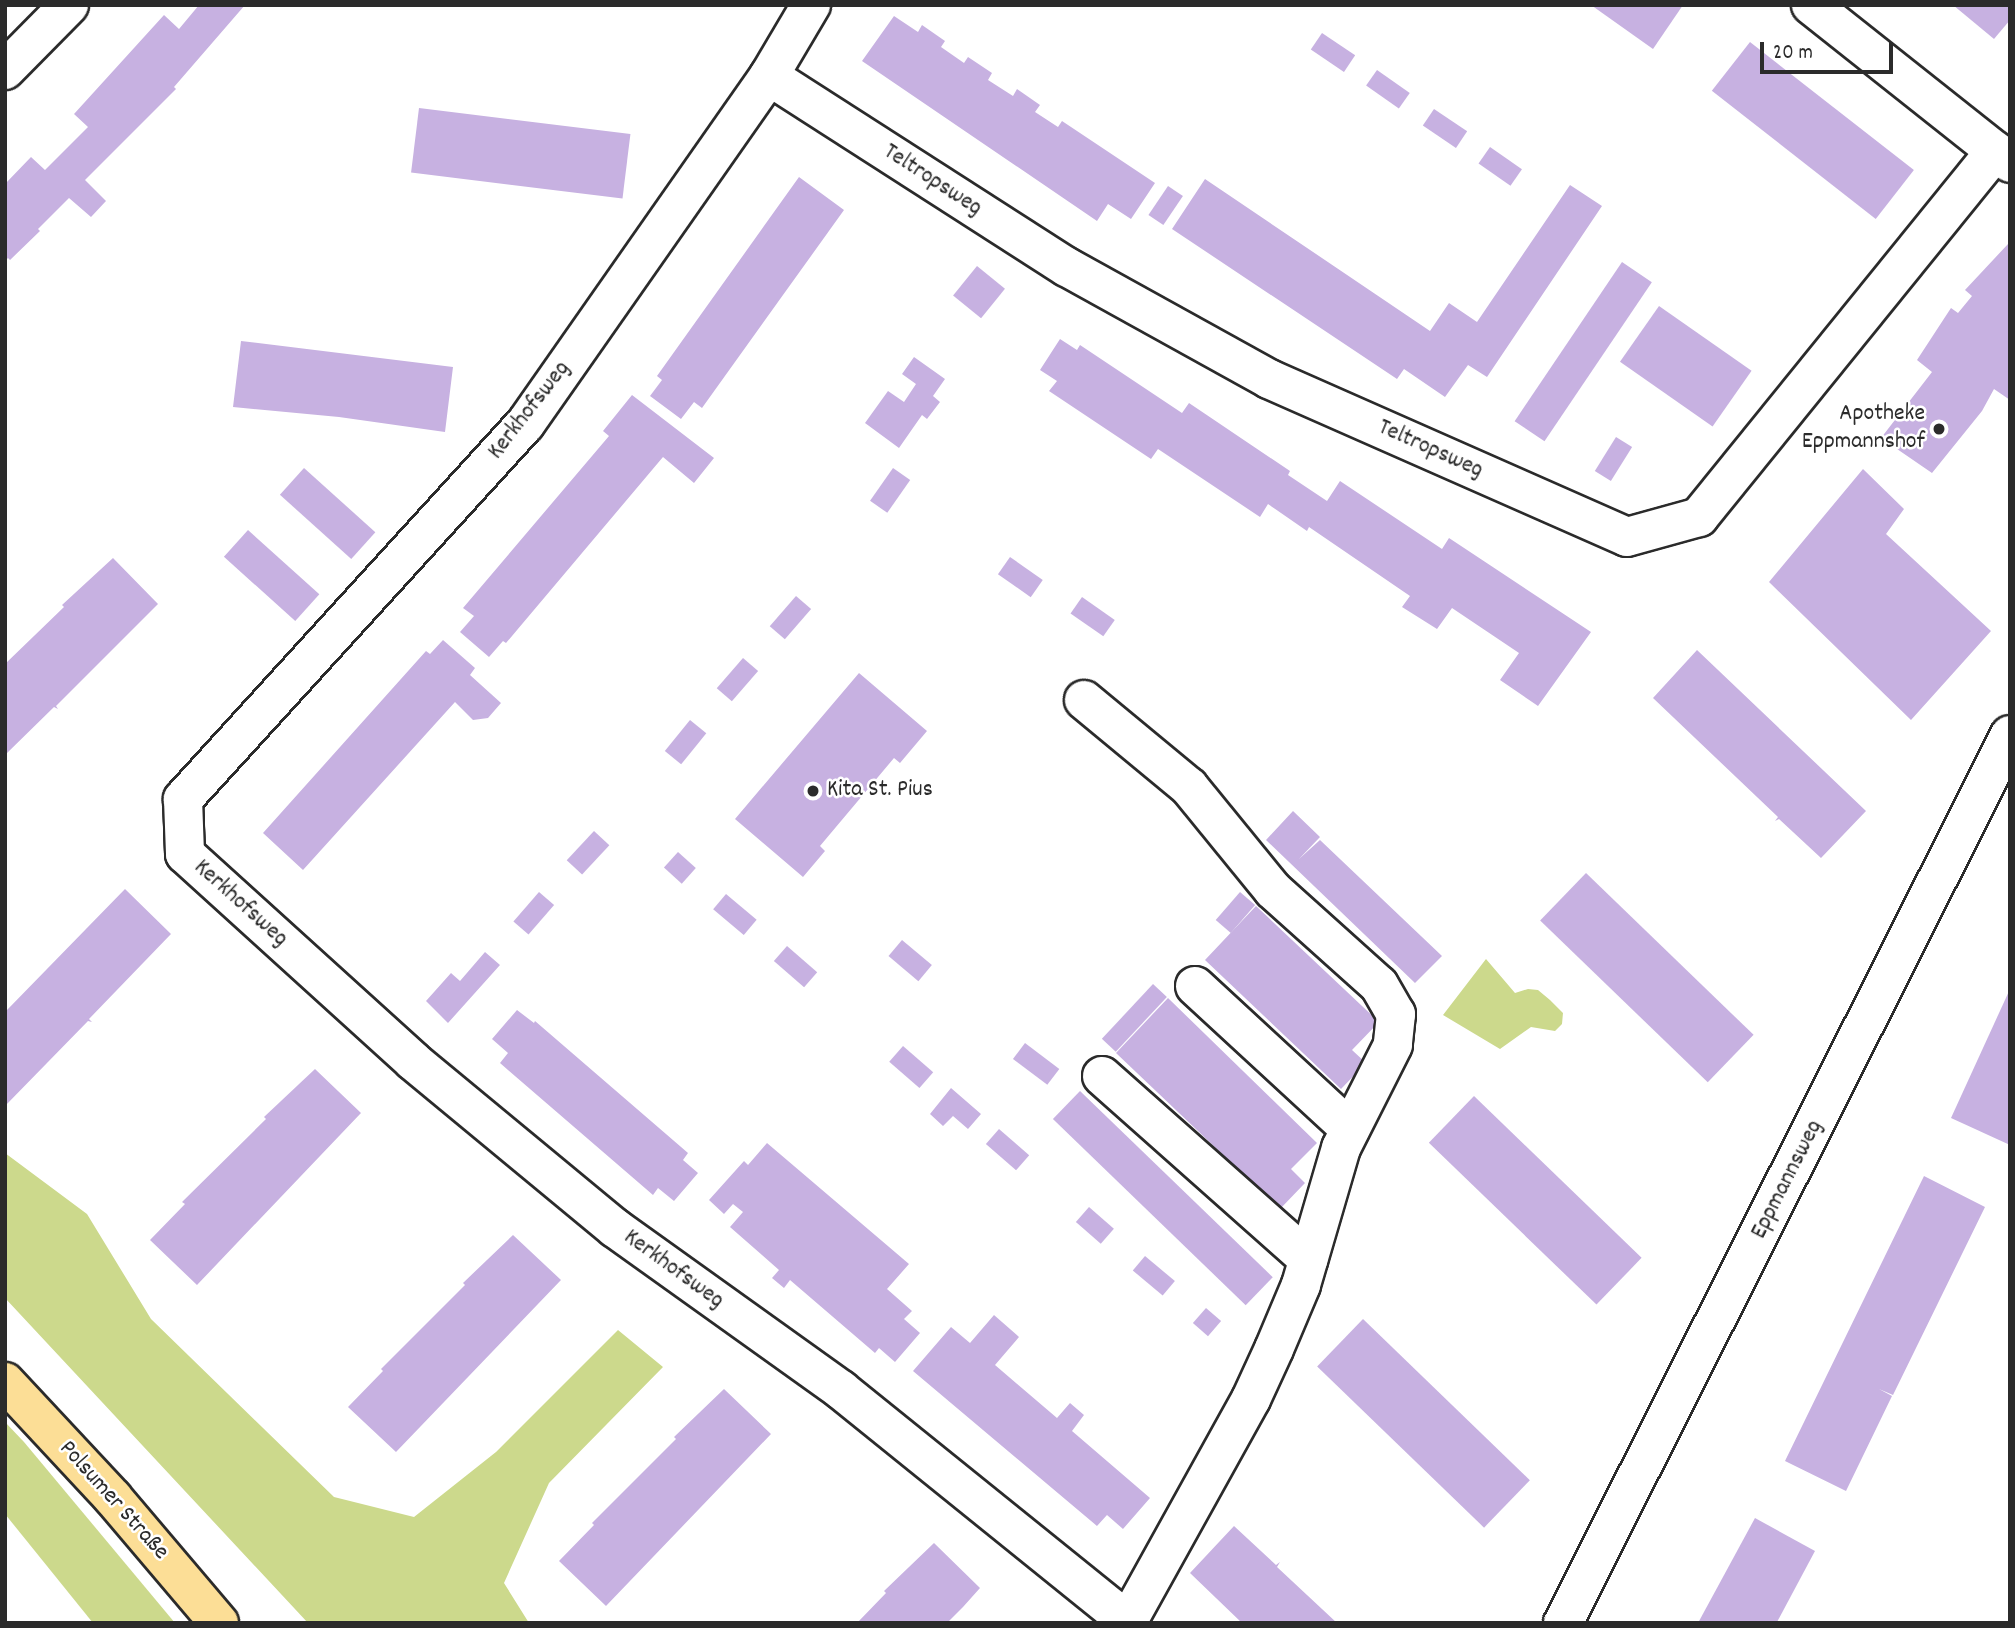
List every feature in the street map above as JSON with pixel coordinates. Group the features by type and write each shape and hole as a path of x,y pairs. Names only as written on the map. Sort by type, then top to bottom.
{"main road":[{"name":"Polsumer Straße","path":"5,1382 113,1498 219,1623"}],"street":[{"path":"5,70 69,5"},
{"name":"Kerkhofsweg","path":"811,5 769,76 526,424 183,799 185,854 413,1061 615,1228 841,1390 1129,1622"},
{"path":"1811,5 2002,157"},
{"name":"Teltropsweg","path":"769,76 1068,267 1269,379 1627,537 1699,517 2002,157"},
{"path":"1084,700 1189,787 1273,890 1380,985 1396,1014 1393,1045 1341,1148 1301,1285 1251,1399 1129,1622"},
{"name":"Eppmannsweg","path":"1563,1623 2010,735"},
{"path":"1195,986 1350,1129"},
{"path":"1102,1076 1308,1259"}],"green space":[{"path":"1486,959 1515,993 1528,989 1538,990 1550,1000 1563,1013 1562,1024 1555,1031 1531,1027 1500,1049 1443,1015"},
{"path":"5,1153 87,1214 151,1319 334,1497 414,1517 496,1452 618,1330 663,1367 549,1483 504,1583 529,1623 308,1623 5,1298"},
{"path":"5,1422 175,1623 93,1623 5,1514"}],"building":[{"path":"199,5 245,5 174,87 176,89 85,180 106,201 91,217 69,198 38,229 40,231 10,260 8,258 5,261 5,184 31,157 45,170 88,127 74,114 164,15 179,29"},
{"path":"1591,5 1683,5 1653,49"},
{"path":"1953,5 2010,5 2010,20 1994,39"},
{"path":"894,16 918,32 922,25 945,41 941,47 964,63 968,57 992,73 988,80 1013,96 1017,89 1040,105 1035,112 1058,127 1062,121 1155,183 1131,219 1108,204 1097,221 862,61"},
{"path":"1322,33 1355,55 1344,72 1311,50"},
{"path":"1750,42 1914,170 1876,219 1712,91"},
{"path":"1377,70 1410,93 1399,109 1366,86"},
{"path":"419,108 630,134 622,198 411,173"},
{"path":"1434,109 1467,131 1456,148 1423,126"},
{"path":"1490,147 1522,169 1510,186 1479,163"},
{"path":"799,177 844,210 702,408 694,402 681,419 650,396 662,380 657,376"},
{"path":"1205,179 1430,331 1449,303 1477,322 1570,185 1602,206 1487,377 1468,365 1445,397 1404,369 1397,379 1172,229"},
{"path":"1168,186 1183,196 1163,225 1148,215"},
{"path":"2008,244 2010,400 1994,389 1982,411 1932,473 1881,438 1932,372 1917,360 1949,311 1951,308 1958,313 1972,296 1965,290"},
{"path":"1622,262 1652,282 1544,441 1515,421"},
{"path":"977,266 1005,289 981,318 953,296"},
{"path":"1659,306 1752,371 1713,427 1620,362"},
{"path":"1060,339 1077,350 1080,345 1182,413 1189,403 1290,471 1288,475 1327,501 1340,481 1442,549 1449,538 1591,632 1538,706 1500,680 1519,653 1452,608 1437,629 1402,607 1410,596 1309,527 1307,531 1268,504 1260,517 1158,449 1151,459 1049,391 1057,381 1040,370"},
{"path":"241,341 453,367 445,432 339,417 233,407"},
{"path":"914,357 945,379 933,396 940,402 927,419 922,415 899,448 865,423 888,391 904,402 916,384 902,374"},
{"path":"632,395 714,458 694,483 663,457 506,643 503,641 489,657 460,632 474,616 463,608 609,436 603,431"},
{"path":"1616,437 1632,447 1611,481 1595,471"},
{"path":"304,468 375,532 351,559 280,495"},
{"path":"893,468 910,480 887,513 870,501"},
{"path":"1863,469 1904,509 1886,534 1991,631 1911,720 1769,582"},
{"path":"248,530 319,594 295,621 224,557"},
{"path":"1010,557 1043,580 1031,597 998,574"},
{"path":"113,558 158,604 56,706 58,709 54,707 5,755 5,664 64,607 62,605"},
{"path":"796,596 811,609 785,639 770,626"},
{"path":"1082,597 1115,620 1103,636 1071,613"},
{"path":"443,640 475,668 470,675 501,703 488,718 473,720 455,702 303,870 263,833 426,651 430,654"},
{"path":"1697,650 1866,811 1821,858 1779,819 1775,821 1778,817 1653,698"},
{"path":"743,658 758,671 732,701 717,688"},
{"name":"Kita St. Pius","path":"859,673 927,731 900,763 894,758 820,846 825,851 803,877 735,819"},
{"path":"690,720 706,733 681,764 665,751"},
{"path":"1293,811 1320,837 1299,859 1320,840 1442,956 1415,983 1266,840"},
{"path":"594,831 609,845 582,875 567,860"},
{"path":"678,852 696,868 682,884 664,868"},
{"path":"1586,873 1754,1035 1708,1082 1540,920"},
{"path":"125,889 171,934 89,1019 92,1022 88,1021 5,1106 5,1009 7,1010"},
{"path":"539,892 554,905 529,935 513,921"},
{"path":"1240,892 1255,905 1231,933 1216,920"},
{"path":"726,894 757,920 744,935 713,909"},
{"path":"1256,906 1379,1022 1352,1050 1366,1063 1341,1089 1205,960"},
{"path":"902,940 932,965 918,981 889,956"},
{"path":"787,946 817,972 804,987 774,961"},
{"path":"485,952 500,965 448,1023 426,1001 451,973 460,981"},
{"path":"1153,984 1167,997 1116,1052 1102,1039"},
{"path":"2010,989 2010,1145 1951,1118"},
{"path":"1168,998 1317,1143 1291,1169 1305,1183 1280,1209 1116,1053"},
{"path":"517,1010 534,1023 535,1021 688,1153 683,1160 698,1173 674,1201 658,1188 653,1195 500,1063 508,1053 492,1039"},
{"path":"1025,1043 1059,1069 1047,1085 1013,1059"},
{"path":"903,1046 933,1072 919,1088 889,1062"},
{"path":"315,1069 361,1113 197,1285 150,1240 185,1204 182,1202 266,1119 264,1117"},
{"path":"951,1088 981,1114 968,1129 953,1116 943,1126 930,1114"},
{"path":"1080,1091 1273,1277 1246,1305 1053,1119"},
{"path":"1474,1096 1642,1258 1596,1305 1429,1143"},
{"path":"999,1129 1029,1155 1016,1170 986,1144"},
{"path":"767,1143 909,1264 887,1289 912,1311 904,1319 920,1333 895,1362 879,1348 875,1353 790,1280 784,1288 772,1278 779,1270 730,1227 743,1212 733,1204 724,1214 709,1200 744,1161 748,1165"},
{"path":"1924,1176 1985,1207 1893,1395 1879,1389 1892,1396 1846,1491 1785,1461"},
{"path":"1089,1207 1114,1229 1101,1244 1076,1222"},
{"path":"513,1235 561,1280 396,1452 348,1407 383,1371 381,1369 465,1285 463,1283"},
{"path":"1145,1256 1175,1281 1163,1296 1133,1271"},
{"path":"1206,1308 1221,1321 1208,1336 1193,1323"},
{"path":"994,1315 1019,1337 995,1365 1057,1418 1070,1403 1084,1415 1072,1431 1150,1498 1123,1529 1107,1515 1097,1526 913,1371 951,1327 970,1343"},
{"path":"1363,1319 1530,1480 1484,1528 1317,1366"},
{"path":"724,1389 771,1434 606,1606 559,1561 594,1525 592,1523 676,1439 674,1437"},
{"path":"1755,1518 1815,1551 1777,1622 1698,1623"},
{"path":"1234,1526 1276,1565 1280,1562 1277,1567 1337,1623 1242,1623 1190,1573"},
{"path":"934,1543 980,1588 963,1607 947,1623 857,1623 886,1593 884,1591"}],"place":[{"name":"Apotheke Eppmannshof","path":"1939,429"},
{"name":"Kita St. Pius","path":"813,791"}]}
